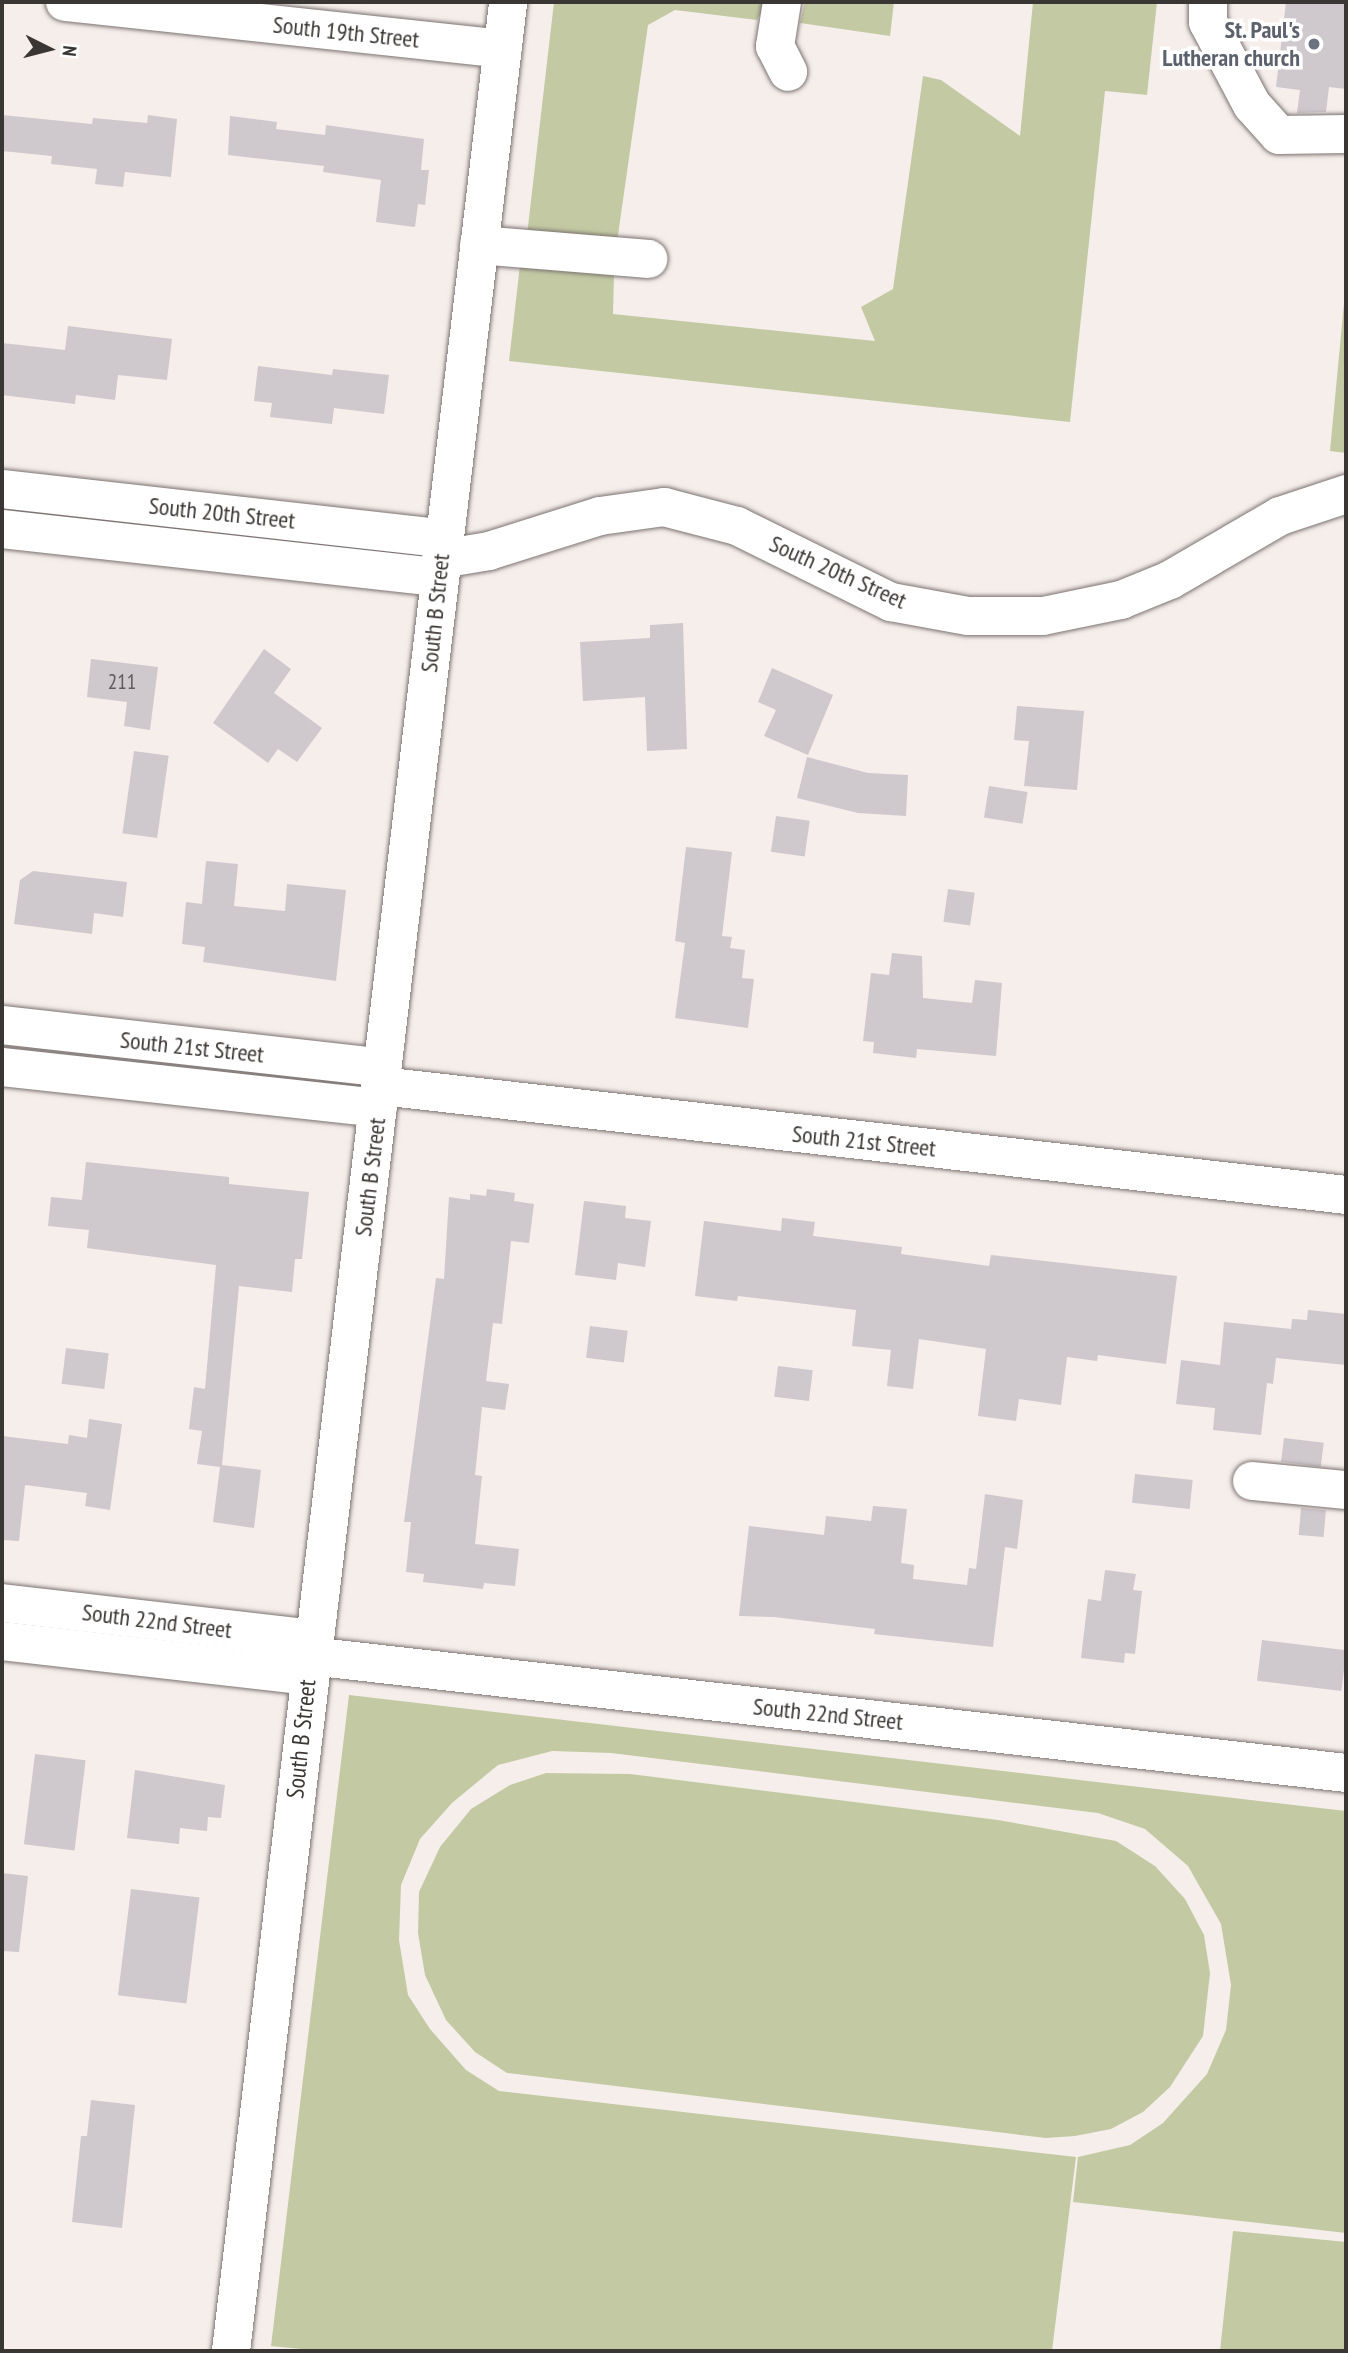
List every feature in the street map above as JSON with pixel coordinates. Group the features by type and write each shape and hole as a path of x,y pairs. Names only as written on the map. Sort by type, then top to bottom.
{"street":[{"name":"South 19th Street","path":"65,2 502,50"},
{"name":"South B Street","path":"231,2351 310,1657 381,1087 508,2"},
{"path":"782,2 775,46 788,72"},
{"path":"1208,2 1209,22 1252,105 1279,135 1346,134"},
{"path":"479,245 649,259"},
{"name":"South 20th Street","path":"2,489 441,558"},
{"name":"South 20th Street","path":"2,529 441,558 489,551 600,516 664,507 737,526 891,602 968,615 1043,616 1121,600 1158,585 1280,516 1346,494"},
{"name":"South 21st Street","path":"2,1025 381,1087 1346,1195"},
{"name":"South 21st Street","path":"2,1067 381,1087"},
{"path":"1252,1481 1346,1490"},
{"name":"South 22nd Street","path":"2,1603 310,1657 1346,1773"},
{"name":"South 22nd Street","path":"2,1642 310,1657"}],"green space":[{"path":"554,2 767,2 757,20 675,10 648,25 617,242 527,235"},
{"path":"805,2 894,2 890,36 800,23"},
{"path":"1033,2 1157,2 1147,95 1105,91 1070,422 509,361 520,265 614,275 613,314 875,341 861,307 893,289 923,76 941,80 1020,136"},
{"path":"1346,282 1346,453 1330,451"},
{"path":"349,1695 1346,1811 1346,2233 1073,2202 1078,2157 1130,2145 1163,2123 1207,2074 1226,2030 1231,1985 1221,1924 1188,1866 1145,1829 1098,1813 611,1753 552,1751 498,1765 452,1803 420,1839 401,1885 399,1940 408,1995 430,2029 466,2070 499,2091 1076,2157 1052,2351 322,2351 271,2346"},
{"path":"546,1773 630,1774 998,1820 1116,1841 1155,1866 1185,1899 1204,1935 1210,1973 1203,2036 1170,2087 1143,2112 1111,2129 1046,2138 507,2073 475,2052 446,2020 425,1975 418,1933 419,1892 440,1847 471,1809 510,1785"},
{"path":"1233,2231 1346,2242 1346,2351 1220,2351"}],"building":[{"name":"St. Paul's Lutheran church","path":"1286,2 1346,2 1346,89 1329,87 1326,112 1297,113 1300,90 1276,87"},
{"path":"2,115 92,124 93,118 147,123 148,115 177,119 171,177 125,172 123,187 95,184 97,169 51,164 52,156 2,151"},
{"path":"230,116 277,122 276,129 325,135 326,125 424,139 421,170 429,170 425,205 418,204 415,227 376,222 381,180 323,172 324,166 228,155"},
{"path":"68,326 172,339 167,380 118,375 115,400 76,395 75,404 2,395 2,343 65,350"},
{"path":"258,366 332,375 333,369 389,375 384,414 334,408 332,424 270,417 272,403 254,401"},
{"path":"683,623 687,749 647,751 645,697 583,701 580,642 650,638 650,625"},
{"path":"264,649 291,669 274,693 322,728 297,762 278,749 268,763 213,723"},
{"path":"91,659 158,667 150,730 124,726 127,702 87,697"},
{"path":"772,668 833,695 808,755 764,736 776,710 758,702"},
{"path":"1017,706 1084,711 1077,790 1024,786 1029,741 1014,740"},
{"path":"134,751 169,756 157,838 122,833"},
{"path":"807,757 868,773 908,775 906,816 858,813 797,798"},
{"path":"989,786 1028,792 1023,824 984,818"},
{"path":"776,816 810,821 805,856 771,852"},
{"path":"686,847 732,852 722,936 732,937 730,948 745,950 742,978 754,979 748,1028 675,1018 685,943 675,941"},
{"path":"206,861 238,864 234,906 285,911 287,884 346,890 336,981 203,962 205,947 182,944 186,902 202,904"},
{"path":"33,871 127,882 123,917 94,913 92,934 14,924 20,880"},
{"path":"948,889 975,893 970,925 943,922"},
{"path":"892,953 922,956 923,998 972,1003 975,980 1002,983 996,1056 917,1049 916,1058 873,1053 874,1042 863,1041 871,973 889,975"},
{"path":"86,1162 229,1177 229,1184 309,1192 302,1259 295,1259 292,1292 239,1286 222,1465 261,1470 254,1528 213,1522 220,1467 197,1464 202,1431 189,1429 194,1387 205,1389 216,1265 87,1248 89,1230 48,1226 51,1197 82,1200"},
{"path":"487,1189 515,1193 514,1201 534,1204 529,1243 511,1241 502,1324 493,1323 486,1381 509,1384 505,1410 482,1407 475,1475 482,1476 475,1544 519,1549 515,1586 484,1583 483,1589 423,1582 424,1574 406,1572 411,1522 404,1522 436,1278 444,1279 449,1197 470,1200 470,1194 486,1196"},
{"path":"584,1201 626,1206 625,1218 651,1221 645,1267 618,1263 616,1280 575,1275"},
{"path":"782,1218 815,1222 813,1236 902,1247 901,1254 989,1266 991,1255 1177,1276 1166,1364 1098,1355 1097,1361 1067,1357 1061,1405 1019,1399 1016,1421 978,1416 986,1349 919,1339 913,1389 887,1386 891,1350 852,1346 856,1310 738,1296 737,1301 695,1296 704,1221 781,1231"},
{"path":"1308,1310 1346,1314 1346,1365 1276,1358 1273,1384 1267,1383 1261,1435 1213,1430 1215,1408 1176,1404 1181,1360 1220,1365 1224,1322 1291,1329 1292,1319 1307,1320"},
{"path":"590,1326 628,1331 624,1362 586,1358"},
{"path":"66,1348 109,1353 104,1389 62,1384"},
{"path":"778,1366 813,1370 809,1401 774,1397"},
{"path":"89,1419 122,1424 110,1510 85,1506 87,1493 25,1485 19,1541 2,1540 2,1436 68,1444 69,1435 87,1438"},
{"path":"1284,1438 1324,1443 1321,1467 1281,1462"},
{"path":"1135,1474 1193,1480 1190,1509 1132,1503"},
{"path":"985,1494 1023,1500 1017,1549 1005,1547 993,1647 874,1634 875,1629 774,1617 739,1616 749,1526 824,1535 826,1516 871,1521 873,1506 907,1509 901,1563 914,1565 913,1579 967,1585 969,1568 976,1569"},
{"path":"1301,1508 1326,1510 1324,1537 1299,1535"},
{"path":"1105,1570 1136,1574 1133,1590 1142,1591 1135,1654 1125,1653 1124,1663 1081,1658 1088,1599 1101,1601"},
{"path":"1262,1640 1346,1650 1341,1691 1257,1681"},
{"path":"35,1754 86,1760 75,1851 24,1844"},
{"path":"135,1770 225,1785 221,1818 208,1817 207,1831 180,1828 179,1844 127,1838"},
{"path":"2,1873 28,1876 19,1952 2,1951"},
{"path":"131,1889 199,1897 186,2004 118,1995"},
{"path":"91,2100 135,2105 122,2228 72,2222 81,2136 87,2136"}],"place":[{"name":"St. Paul's Lutheran church","path":"1314,44"}]}
